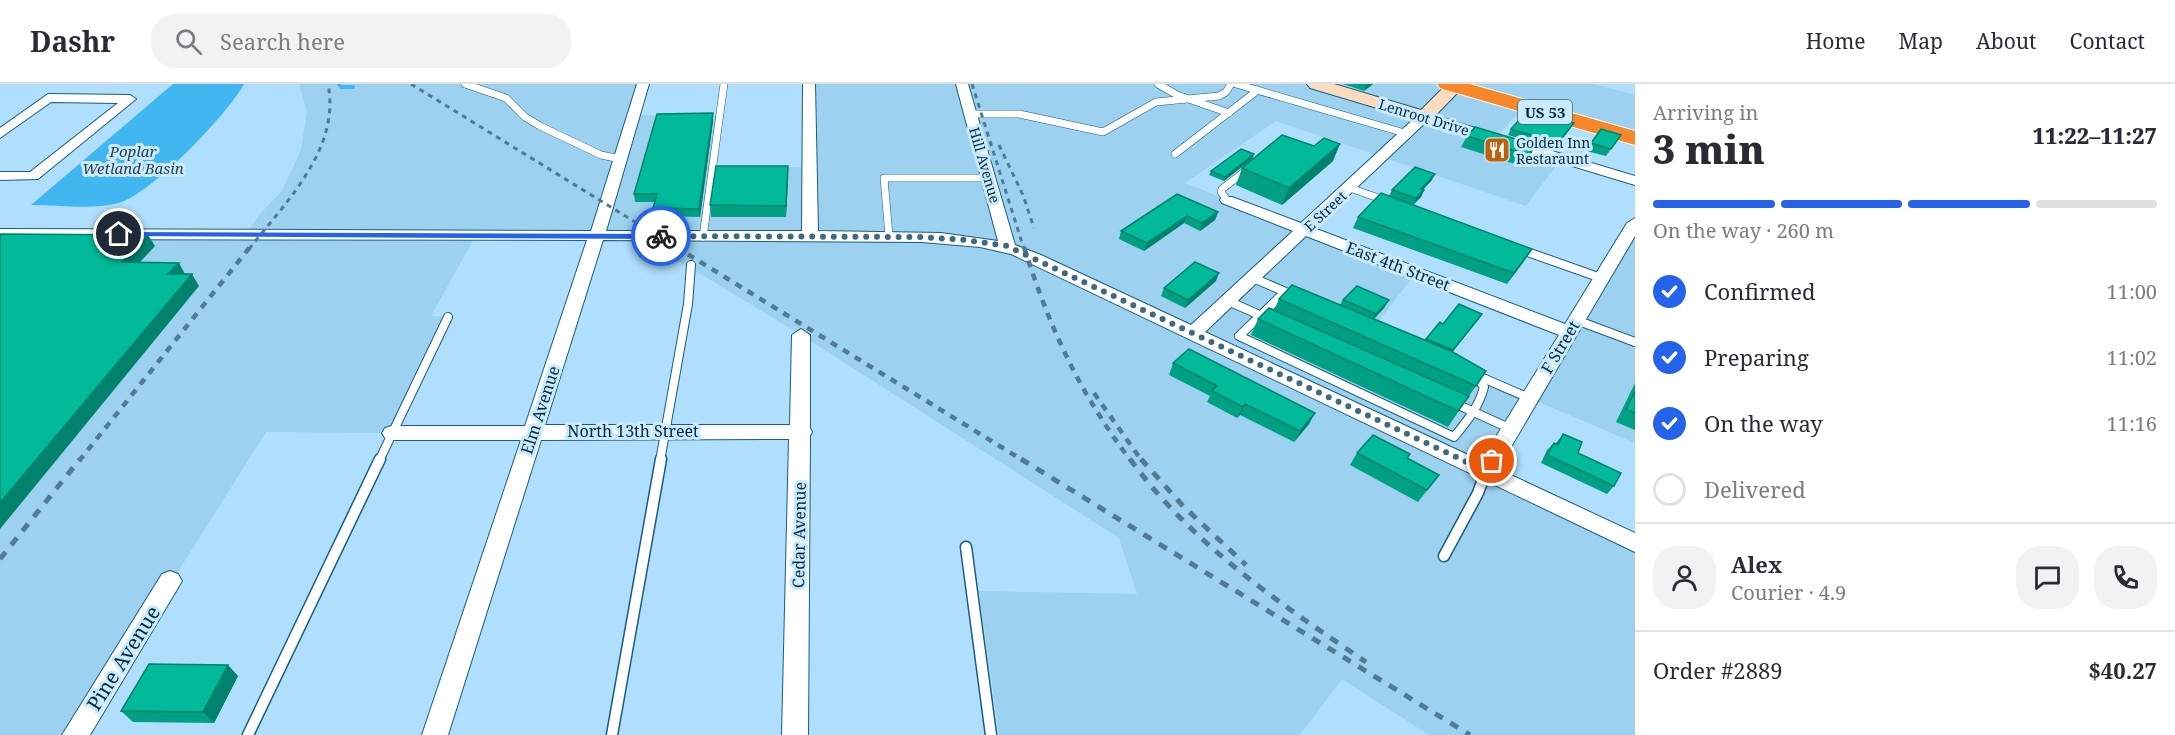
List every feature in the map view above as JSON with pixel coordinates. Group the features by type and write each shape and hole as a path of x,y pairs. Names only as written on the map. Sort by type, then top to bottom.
{"highway":[{"name":"US 53","path":"1457,85 1635,131"},
{"name":"US 53","path":"1457,85 1635,138"}],"street":[{"name":"Elm Avenue","path":"435,735 621,159 643,84"},
{"path":"809,84 810,237"},
{"name":"Hill Avenue","path":"962,84 1007,246"},
{"name":"Lenroot Drive","path":"1316,84 1635,181"},
{"name":"E Street","path":"1193,333 1408,134 1457,85"},
{"path":"0,134 48,98 130,99 33,176 0,176"},
{"name":"East 4th Street","path":"1227,200 1573,326"},
{"name":"F Street","path":"1486,471 1635,223"},
{"path":"0,234 889,236 966,240 1007,246 1635,543"},
{"name":"Cedar Avenue","path":"795,735 802,432 801,335"},
{"name":"North 13th Street","path":"392,433 802,432"},
{"name":"Pine Avenue","path":"75,735 170,581"}],"lane":[{"path":"465,84 506,98 525,117 540,126 601,155 621,159"},
{"path":"703,237 724,84"},
{"path":"1158,84 1185,99 1229,113"},
{"path":"970,114 1018,114 1103,132 1152,104 1219,96 1226,92 1231,84"},
{"path":"1236,84 1408,134"},
{"path":"1175,154 1258,90"},
{"path":"1227,200 1221,192 1222,189 1254,164"},
{"path":"889,236 884,178 989,178"},
{"path":"1350,188 1394,204"},
{"path":"1514,247 1601,278"},
{"path":"612,735 688,304 691,265"},
{"path":"1253,278 1296,297"},
{"path":"1285,292 1239,336 1454,436 1474,412 1484,387 1475,375"},
{"path":"1228,301 1271,320"},
{"path":"248,735 448,317"},
{"path":"1573,326 1635,342"},
{"path":"1464,370 1529,398"},
{"path":"1442,397 1511,429"},
{"path":"1444,555 1478,493 1486,471"},
{"path":"966,547 991,735"}],"shaded area":[{"path":"299,84 644,84 638,115 719,116 709,166 714,167 808,167 809,84 1447,84 1523,109 1495,138 1561,159 1526,206 1276,121 1185,183 1415,274 1374,327 1529,398 1486,471 1635,543 1635,735 1429,735 1342,679 1300,735 999,735 979,591 1137,594 1119,538 801,335 638,236 476,235 431,316 448,317 392,433 266,432 75,735 0,735 0,238 244,238 259,215 282,191 301,150 307,112"},
{"path":"1468,84 1594,84 1635,95 1635,131"},
{"path":"1635,231 1635,443 1534,400"}],"water":[{"name":"Poplar Wetland Basin","path":"173,84 244,84 222,114 188,151 133,197 119,203 98,206 31,205"}],"building":[{"path":"1528,110 1574,123 1558,143 1511,129"},
{"path":"713,113 699,209 653,208 657,194 634,194 657,114"},
{"path":"1475,127 1536,145 1528,155 1467,136"},
{"path":"1601,129 1621,135 1611,149 1591,143"},
{"path":"1282,135 1314,146 1324,138 1340,144 1289,188 1242,168"},
{"path":"1241,149 1254,154 1225,177 1211,171"},
{"path":"716,166 788,166 786,206 710,205"},
{"path":"1415,167 1435,174 1416,198 1392,190"},
{"path":"1381,193 1532,249 1514,273 1358,217"},
{"path":"1177,194 1218,212 1202,223 1187,216 1147,243 1121,231"},
{"path":"0,234 148,235 122,262 179,263 168,274 192,274 0,503"},
{"path":"1195,262 1219,273 1188,300 1164,288"},
{"path":"1292,285 1451,351 1486,371 1476,386 1279,299"},
{"path":"1357,286 1389,300 1376,314 1343,300"},
{"path":"1459,304 1482,314 1453,350 1426,339 1440,322 1443,324"},
{"path":"1269,308 1469,396 1458,411 1258,319"},
{"path":"1189,349 1315,413 1300,431 1245,404 1243,407 1212,391 1217,386 1173,363"},
{"path":"1635,392 1635,413 1626,409"},
{"path":"1563,434 1582,442 1578,453 1621,473 1614,486 1547,455 1554,443 1558,445"},
{"path":"1373,435 1410,454 1407,458 1439,475 1427,490 1357,453"},
{"path":"149,664 228,665 203,712 121,711"}],"waterway":[{"path":"339,84 341,87 353,87"}],"railway":[{"path":"249,249 294,193 318,152 326,130 330,108 328,84"},
{"path":"411,84 679,249"},
{"path":"972,84 1024,249"},
{"path":"999,145 1023,195 1034,228"},
{"path":"79,461 250,247"},
{"path":"676,247 1024,461"},
{"path":"1024,247 1044,305 1068,359 1096,410 1131,461"},
{"path":"1094,393 1142,461"},
{"path":"0,559 80,459"},
{"path":"1021,459 1470,735"},
{"path":"1130,459 1181,519 1239,571 1366,662"},
{"path":"1141,459 1183,506 1246,565"}],"way so far":[{"path":"661,236 920,237 1007,246 1486,471 1492,461"}],"place":[{"name":"Golden Inn Restaraunt","path":"1497,150"}],"route":[{"path":"119,234 661,236"}]}
